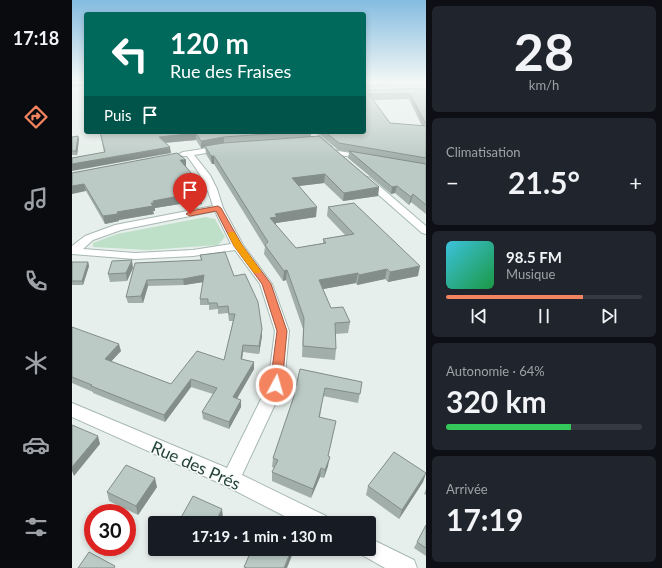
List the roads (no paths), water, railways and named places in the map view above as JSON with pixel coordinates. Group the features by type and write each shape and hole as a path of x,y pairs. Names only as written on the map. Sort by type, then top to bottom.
{"street":[{"path":"310,136 320,140 346,162"},
{"path":"173,156 230,147"},
{"path":"334,152 373,158"},
{"path":"189,153 206,175 213,189 218,208 238,246 266,284 282,331 276,385 232,479"},
{"path":"358,172 426,231"},
{"path":"72,251 89,238 119,227 218,208"},
{"path":"72,251 135,256 193,253 238,246"},
{"name":"Rue des Prés","path":"72,410 232,479 305,516"},
{"path":"376,552 406,568"}]}
